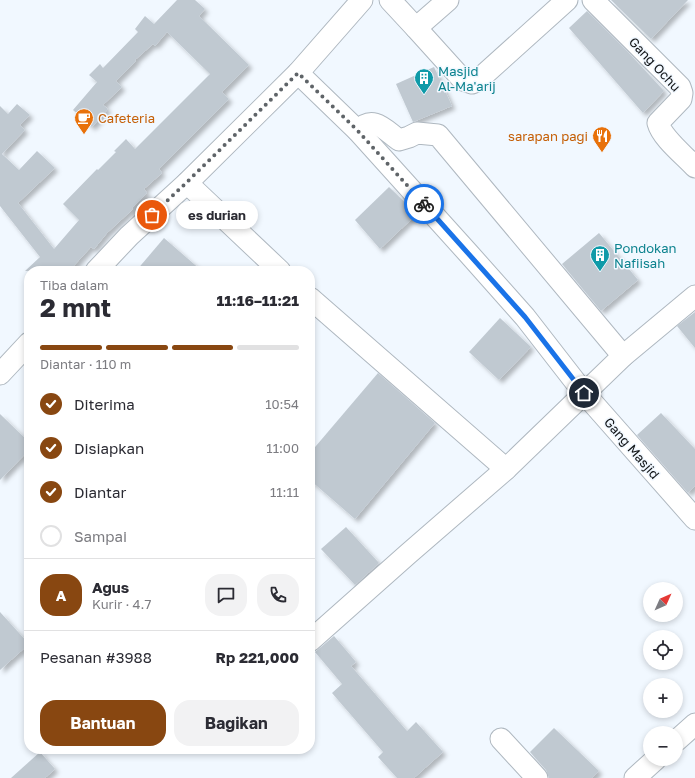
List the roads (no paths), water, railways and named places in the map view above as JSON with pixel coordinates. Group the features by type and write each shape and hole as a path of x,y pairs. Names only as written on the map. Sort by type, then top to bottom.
{"street":[{"path":"101,266 129,236 186,183 298,73 362,0"},
{"path":"390,0 463,80 472,83 477,81 567,0"},
{"path":"416,28 448,0"},
{"name":"Gang Ochu","path":"593,0 680,88 682,93 681,99 658,123 663,135 695,166"},
{"name":"Gang Masjid","path":"298,73 358,131 525,317 584,393 695,519"},
{"path":"358,131 363,125 370,122 379,125 400,140 417,133 438,135 623,356"},
{"path":"186,183 269,266"},
{"path":"315,637 506,469 623,356 695,296"},
{"path":"315,302 506,469"},
{"path":"2,367 24,347"},
{"path":"683,735 695,724"},
{"path":"501,739 537,778"},
{"path":"634,778 648,766"}],"place":[{"name":"Masjid Al-Ma'arij","path":"424,95"},
{"name":"Cafeteria","path":"84,135"},
{"name":"sarapan pagi","path":"602,153"},
{"name":"es durian","path":"152,215"},
{"name":"Pondokan Nafiisah","path":"600,272"}]}
